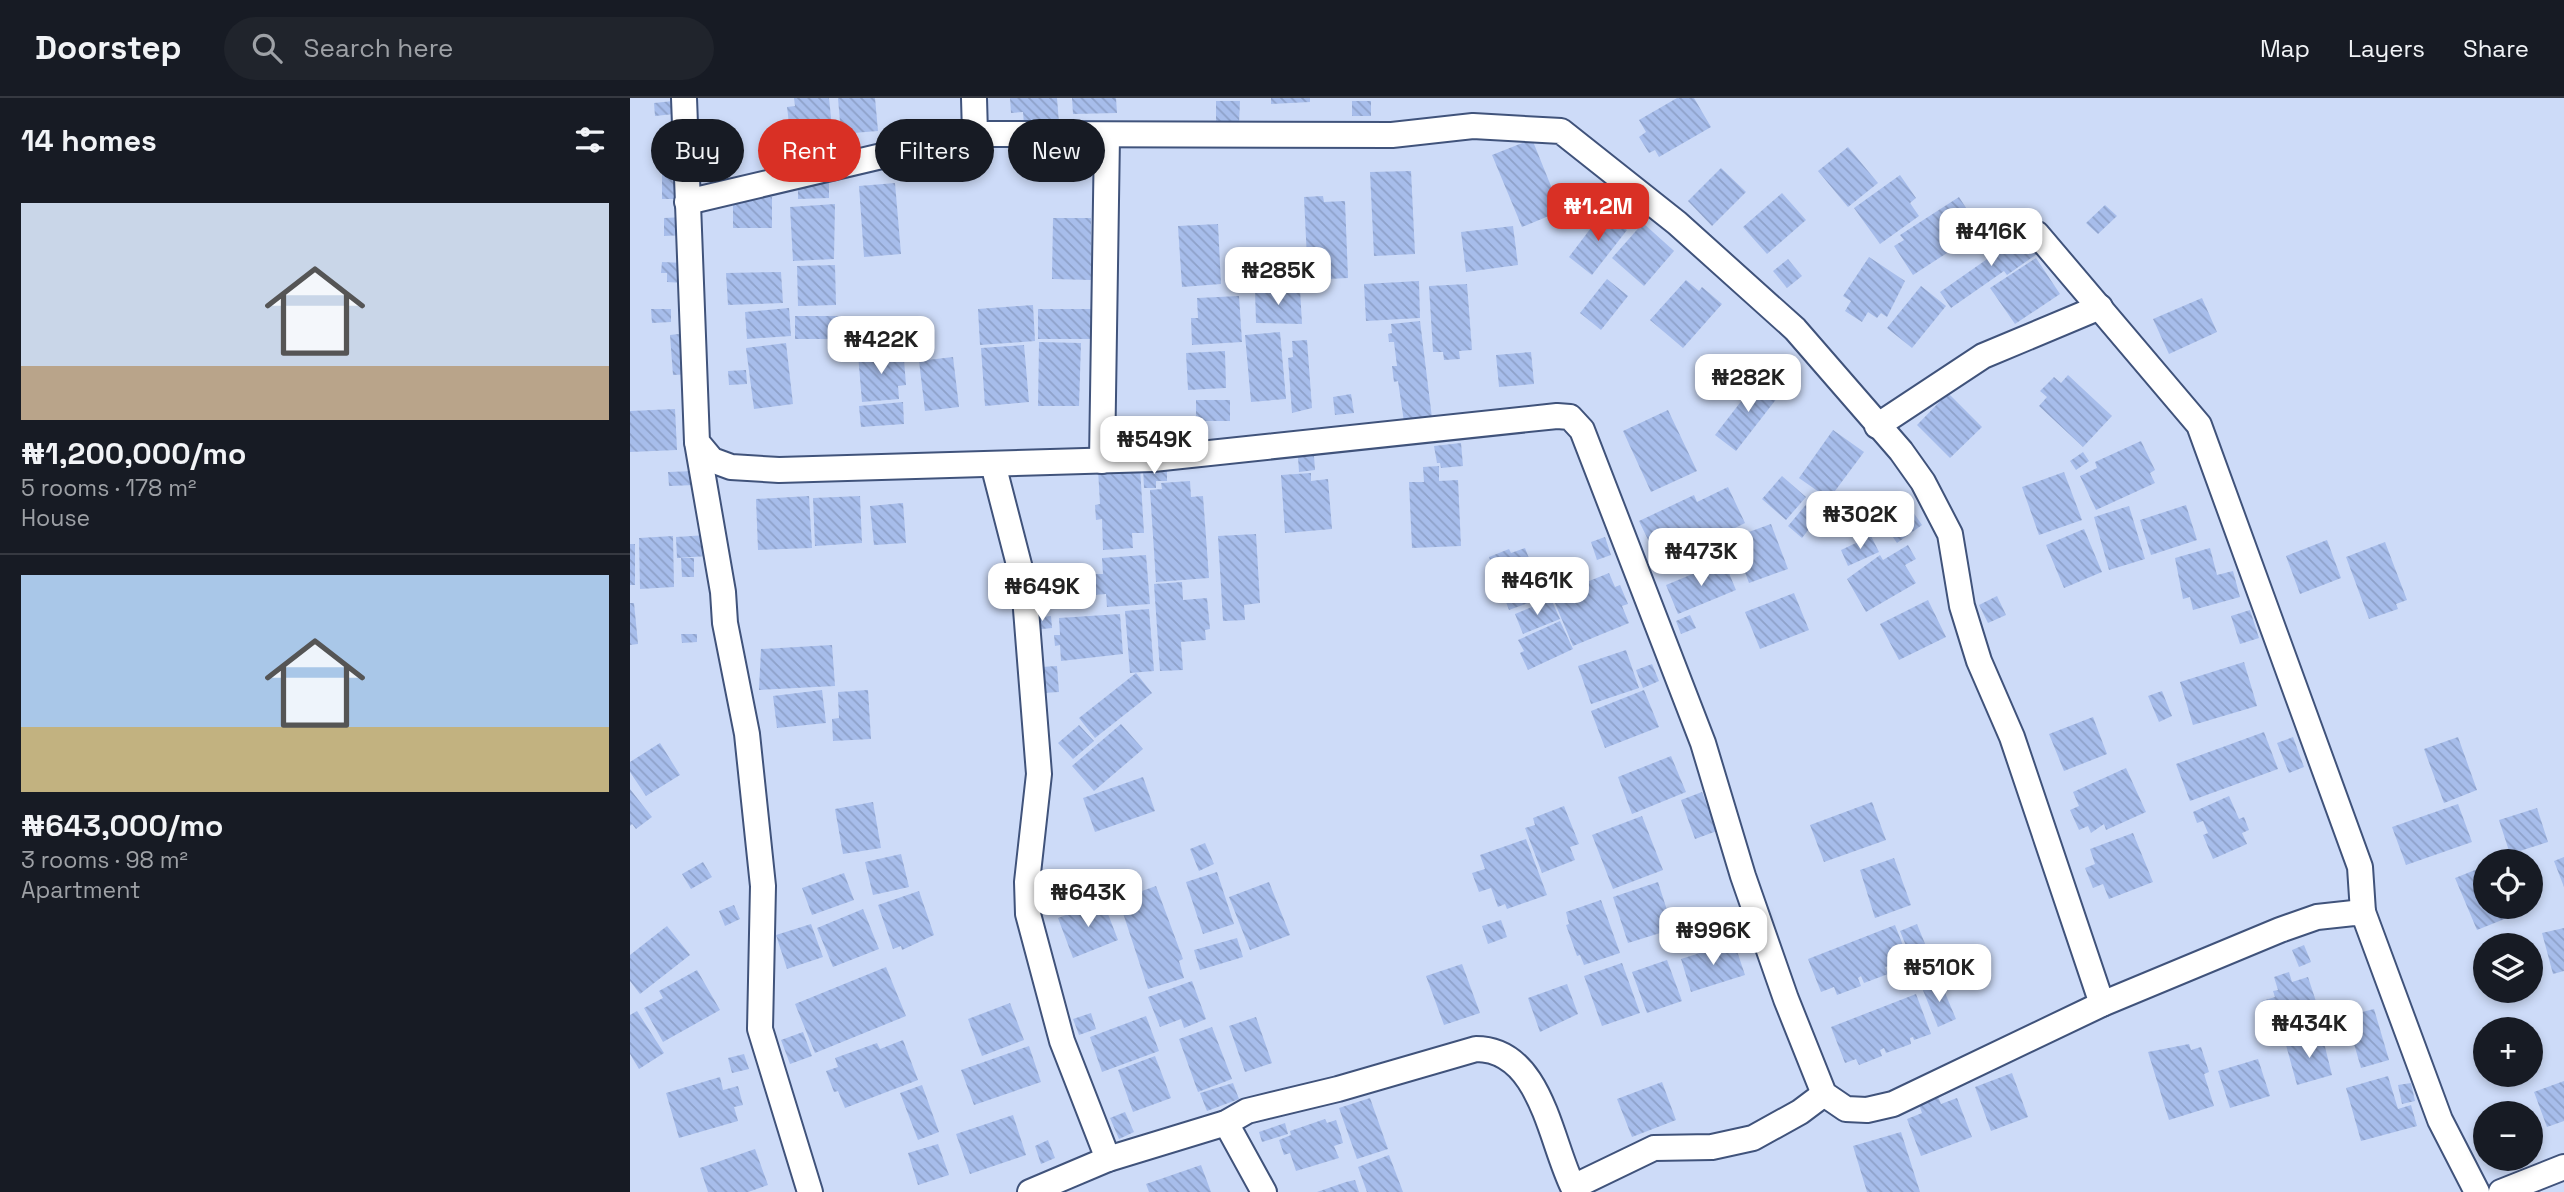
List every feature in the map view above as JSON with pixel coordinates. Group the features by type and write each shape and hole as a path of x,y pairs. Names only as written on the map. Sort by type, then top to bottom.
{"street":[{"path":"684,98 697,442 723,592 725,623 747,734 764,886 760,1030 810,1192"},
{"path":"974,98 975,119"},
{"path":"994,134 1392,135 1473,126 1561,131 1677,223 1795,329 1923,482 1950,534 1962,606 1979,661 2012,737 2102,1004"},
{"path":"1102,461 1107,136"},
{"path":"687,202 875,158"},
{"path":"2037,234 2199,425 2360,867 2364,912 2440,1120 2477,1192"},
{"path":"1877,426 1983,356 2100,307"},
{"path":"697,442 712,460 731,467 755,469 1102,461 1153,459 1520,419 1570,417 1582,430 1698,731 1747,888 1824,1094 1846,1109 1867,1110 1893,1104 2102,1004 2305,921 2364,912"},
{"path":"993,464 1024,584 1038,761 1039,794 1027,882 1028,914 1062,1041 1108,1159"},
{"path":"1030,1192 1108,1159 1226,1123 1247,1111 1338,1089 1476,1049 1494,1049 1515,1063 1536,1093 1573,1188 1654,1148 1713,1147 1752,1138 1800,1112 1824,1094"},
{"path":"1226,1123 1264,1192"},
{"path":"2501,1192 2564,1167"}],"building":[{"path":"794,98 829,98 831,119 788,119 787,107 795,106"},
{"path":"838,98 875,98 875,131 861,132 861,119 840,119"},
{"path":"1010,98 1057,98 1059,119 1024,119 1023,112 1011,113"},
{"path":"1072,98 1116,98 1117,113 1073,114"},
{"path":"1271,98 1310,98 1310,102 1271,104"},
{"path":"1677,98 1694,98 1711,127 1659,157 1655,150 1649,153 1639,137 1646,132 1639,120"},
{"path":"673,101 674,114 655,116 654,103"},
{"path":"1216,101 1240,101 1239,124 1216,123"},
{"path":"1352,101 1371,101 1371,116 1352,116"},
{"path":"1532,139 1561,211 1522,227 1492,155"},
{"path":"1848,147 1878,183 1848,207 1818,171"},
{"path":"1721,168 1746,192 1712,226 1688,201"},
{"path":"1411,171 1415,254 1374,256 1370,172"},
{"path":"1900,175 1916,198 1910,203 1919,216 1880,244 1854,208"},
{"path":"662,182 676,182 676,199 662,199"},
{"path":"829,183 829,198 798,199 798,184"},
{"path":"895,183 901,254 864,257 859,186"},
{"path":"1615,191 1633,207 1623,217 1606,201"},
{"path":"1782,193 1806,220 1767,254 1743,227"},
{"path":"1323,196 1324,202 1345,201 1348,278 1308,280 1304,197"},
{"path":"733,197 772,197 772,228 733,228"},
{"path":"1959,197 1981,231 1913,275 1894,246 1904,240 1900,235"},
{"path":"835,204 834,259 793,261 790,207"},
{"path":"2105,205 2117,216 2098,234 2086,223"},
{"path":"1603,212 1627,230 1592,275 1569,257"},
{"path":"685,217 686,235 664,236 664,218"},
{"path":"1053,218 1091,218 1091,280 1052,279"},
{"path":"1643,223 1674,251 1644,286 1612,258"},
{"path":"1218,224 1221,284 1182,287 1178,226"},
{"path":"2016,224 2037,254 2007,275 2004,271 1951,308 1940,292 2013,241 2006,231"},
{"path":"1513,226 1518,265 1466,272 1461,232"},
{"path":"1869,257 1905,281 1887,317 1881,313 1877,318 1868,312 1862,322 1845,311 1851,301 1843,296"},
{"path":"2036,258 2060,294 2015,324 1990,288"},
{"path":"1788,259 1802,276 1787,288 1773,271"},
{"path":"662,262 685,263 684,283 667,282 667,273 661,273"},
{"path":"835,265 836,305 798,306 797,266"},
{"path":"781,272 783,303 728,305 726,273"},
{"path":"1607,279 1628,296 1601,330 1580,313"},
{"path":"1686,280 1699,291 1702,287 1722,304 1683,348 1650,320"},
{"path":"1419,281 1420,318 1366,321 1364,284"},
{"path":"1467,284 1472,350 1459,351 1460,359 1444,360 1443,352 1433,352 1429,286"},
{"path":"1921,286 1946,306 1912,348 1887,328"},
{"path":"1300,289 1302,324 1256,323 1255,290"},
{"path":"1239,296 1242,342 1192,345 1191,318 1198,318 1197,298"},
{"path":"2202,298 2217,332 2169,354 2153,319"},
{"path":"1033,305 1035,341 980,345 978,309"},
{"path":"789,308 791,336 747,339 745,312"},
{"path":"651,309 671,309 671,322 652,323"},
{"path":"1038,309 1091,309 1092,339 1038,339"},
{"path":"795,316 849,316 849,339 795,339"},
{"path":"1420,321 1432,418 1404,422 1398,381 1394,382 1392,366 1397,366 1394,342 1389,342 1388,334 1392,333 1391,324"},
{"path":"1280,332 1286,399 1251,402 1245,335"},
{"path":"687,333 690,374 673,375 670,335"},
{"path":"1307,340 1312,408 1292,413 1288,358 1293,357 1292,341"},
{"path":"1039,342 1081,343 1079,406 1038,406"},
{"path":"786,343 793,404 754,409 746,348"},
{"path":"1024,345 1029,402 985,406 981,348"},
{"path":"895,351 895,361 904,360 906,385 898,386 899,399 862,402 858,354"},
{"path":"1225,351 1226,388 1188,390 1186,353"},
{"path":"1531,352 1534,384 1499,387 1496,355"},
{"path":"953,357 959,407 925,411 919,361"},
{"path":"746,370 747,384 729,385 728,371"},
{"path":"2068,375 2112,416 2083,447 2039,406 2047,397 2040,391 2054,377 2061,383"},
{"path":"1760,377 1781,393 1736,451 1715,435"},
{"path":"1948,393 1982,427 1950,458 1917,425"},
{"path":"1351,394 1354,413 1335,415 1333,397"},
{"path":"1196,400 1230,400 1230,421 1196,421"},
{"path":"903,402 904,424 861,427 859,406"},
{"path":"675,409 677,450 630,452 630,411"},
{"path":"1668,410 1697,471 1651,492 1623,431"},
{"path":"1833,430 1864,452 1829,499 1799,478"},
{"path":"2141,441 2155,470 2150,473 2155,483 2096,510 2080,476 2097,468 2095,462"},
{"path":"1461,443 1463,466 1441,468 1440,463 1437,463 1434,446"},
{"path":"2083,452 2089,461 2076,470 2070,461"},
{"path":"1314,456 1315,470 1299,472 1298,457"},
{"path":"1439,466 1439,481 1458,480 1461,546 1412,548 1409,482 1424,482 1423,467"},
{"path":"1140,467 1144,533 1132,533 1133,548 1103,550 1102,519 1096,520 1095,505 1100,504 1098,469"},
{"path":"1143,467 1167,467 1167,481 1156,481 1156,488 1144,488"},
{"path":"695,471 695,485 669,486 668,472"},
{"path":"2064,472 2082,520 2039,535 2022,487"},
{"path":"1311,473 1311,481 1328,479 1332,529 1285,533 1281,475"},
{"path":"1782,476 1806,497 1786,520 1762,499"},
{"path":"1190,481 1191,497 1203,496 1209,578 1156,582 1150,490 1162,489 1161,483"},
{"path":"1728,487 1745,523 1709,541 1705,533 1656,556 1639,521 1694,495 1697,502"},
{"path":"1815,494 1828,505 1802,538 1788,526"},
{"path":"809,496 812,548 758,550 756,499"},
{"path":"860,496 862,543 815,546 813,498"},
{"path":"903,503 906,543 874,545 870,506"},
{"path":"2186,505 2197,540 2151,555 2140,520"},
{"path":"2129,506 2145,559 2109,570 2094,517"},
{"path":"1911,509 1922,525 1897,543 1886,527"},
{"path":"1771,524 1788,569 1749,583 1732,538"},
{"path":"2084,529 2102,572 2064,588 2046,545"},
{"path":"1256,534 1260,603 1244,605 1245,620 1223,621 1218,536"},
{"path":"707,535 708,556 677,558 676,537"},
{"path":"673,536 674,587 640,589 639,538"},
{"path":"1871,536 1879,552 1848,566 1841,550"},
{"path":"1605,537 1611,555 1597,560 1591,542"},
{"path":"2327,540 2341,578 2300,594 2286,556"},
{"path":"2385,542 2407,600 2396,604 2398,609 2369,619 2346,557"},
{"path":"630,544 635,544 635,585 630,585"},
{"path":"1908,545 1916,559 1905,565 1916,583 1866,612 1847,579 1880,555 1883,560"},
{"path":"1525,548 1544,597 1509,610 1489,557 1509,549 1511,553"},
{"path":"2210,548 2217,575 2233,571 2240,597 2193,610 2190,597 2183,599 2175,558"},
{"path":"1146,555 1150,604 1107,607 1106,594 1094,595 1093,574 1103,574 1102,558"},
{"path":"681,558 694,558 694,577 682,577"},
{"path":"1724,561 1736,590 1678,614 1666,585"},
{"path":"1609,573 1615,587 1620,585 1628,604 1622,606 1629,623 1573,646 1552,596"},
{"path":"1182,582 1183,600 1207,598 1210,629 1205,630 1206,640 1181,642 1183,670 1160,671 1154,584"},
{"path":"1794,593 1809,630 1760,649 1745,612"},
{"path":"1997,596 2006,615 1988,623 1979,605"},
{"path":"1551,599 1560,619 1523,634 1515,614"},
{"path":"1928,600 1946,637 1899,660 1880,624"},
{"path":"630,603 634,603 638,644 630,645"},
{"path":"1149,609 1154,671 1130,673 1125,611"},
{"path":"2250,610 2259,638 2240,644 2231,616"},
{"path":"1120,614 1123,654 1061,661 1060,645 1055,646 1054,635 1060,635 1059,618"},
{"path":"1690,615 1696,628 1681,634 1676,621"},
{"path":"1051,616 1052,628 1032,630 1031,618"},
{"path":"1560,621 1573,649 1528,670 1520,653 1524,651 1518,640"},
{"path":"681,634 697,634 697,642 682,643"},
{"path":"832,645 835,686 759,690 761,649"},
{"path":"1626,650 1639,688 1591,704 1578,666"},
{"path":"2244,662 2257,706 2193,725 2180,682"},
{"path":"1652,664 1659,681 1643,688 1636,670"},
{"path":"1057,666 1059,692 1043,693 1041,667"},
{"path":"1136,673 1152,693 1095,738 1079,718"},
{"path":"822,690 826,723 777,728 773,696"},
{"path":"868,690 871,739 833,741 832,719 839,718 838,692"},
{"path":"1644,690 1659,727 1605,748 1591,711"},
{"path":"2162,691 2172,716 2159,722 2148,696"},
{"path":"2093,717 2107,754 2064,771 2049,734"},
{"path":"1121,724 1143,749 1094,791 1072,766"},
{"path":"1079,725 1094,741 1073,759 1058,743"},
{"path":"2264,732 2278,769 2190,801 2176,764"},
{"path":"2293,737 2304,767 2289,773 2277,743"},
{"path":"2458,737 2477,790 2444,803 2424,749"},
{"path":"660,743 680,775 646,796 630,772 630,762"},
{"path":"1671,756 1686,792 1632,814 1618,777"},
{"path":"2126,768 2146,812 2106,830 2104,824 2091,833 2088,826 2079,830 2070,810 2079,806 2073,792"},
{"path":"1143,777 1155,811 1095,832 1083,798"},
{"path":"630,789 652,817 636,829 632,824 630,826"},
{"path":"1702,792 1717,831 1695,839 1681,800"},
{"path":"2229,796 2239,819 2244,817 2249,830 2242,833 2247,844 2213,859 2203,835 2208,833 2203,821 2197,823 2193,812"},
{"path":"873,802 881,848 843,854 835,809"},
{"path":"1872,802 1886,840 1824,862 1810,825"},
{"path":"2458,804 2472,842 2406,865 2392,827"},
{"path":"1564,806 1579,844 1570,847 1575,860 1542,873 1525,828 1535,825 1533,818"},
{"path":"2537,808 2548,842 2526,849 2508,849 2499,820"},
{"path":"1642,816 1663,870 1613,889 1592,835"},
{"path":"2133,833 2153,882 2109,899 2103,884 2093,888 2085,868 2095,864 2090,849"},
{"path":"1526,839 1547,895 1507,909 1505,904 1498,907 1491,888 1479,892 1472,873 1485,869 1480,855"},
{"path":"1205,843 1214,864 1199,871 1190,849"},
{"path":"901,854 909,887 873,895 865,862"},
{"path":"2564,857 2564,887 2554,861"},
{"path":"1894,858 1911,905 1875,918 1860,870"},
{"path":"703,862 712,877 691,889 682,874"},
{"path":"2473,871 2473,919 2504,919 2477,930 2455,878"},
{"path":"1217,872 1234,924 1203,934 1186,882"},
{"path":"844,873 854,900 812,915 802,888"},
{"path":"1099,879 1101,900 1078,902 1076,881"},
{"path":"1269,882 1290,935 1250,950 1229,897"},
{"path":"1658,882 1673,929 1628,943 1613,897"},
{"path":"1156,886 1183,959 1179,961 1184,978 1148,989 1120,904 1140,897 1139,892"},
{"path":"1065,888 1070,909 1052,914 1046,893"},
{"path":"919,891 934,935 902,950 901,946 893,949 878,905"},
{"path":"1601,900 1620,953 1584,965 1580,955 1577,956 1566,925 1569,924 1566,912"},
{"path":"1103,901 1118,940 1073,958 1058,918"},
{"path":"734,905 740,919 725,926 719,911"},
{"path":"863,909 879,949 833,967 817,928"},
{"path":"1501,920 1507,937 1488,944 1482,926"},
{"path":"811,924 823,957 787,969 776,935"},
{"path":"1917,924 1932,961 1915,968 1900,931"},
{"path":"1895,925 1911,966 1892,974 1889,966 1885,967 1888,974 1864,983 1861,976 1858,978 1861,986 1837,995 1834,987 1821,992 1808,959"},
{"path":"667,926 690,955 640,994 630,981 630,955"},
{"path":"2564,928 2564,971 2553,974 2542,933"},
{"path":"1237,938 1243,957 1200,970 1194,950"},
{"path":"1734,942 1745,975 1691,992 1681,959"},
{"path":"2304,945 2311,962 2299,967 2292,950"},
{"path":"1667,960 1682,1001 1647,1013 1632,972"},
{"path":"1622,963 1640,1013 1602,1026 1584,976"},
{"path":"1462,964 1480,1013 1444,1025 1426,976"},
{"path":"886,967 906,1016 815,1053 795,1004"},
{"path":"697,970 720,1010 663,1042 644,1008 663,998 659,991"},
{"path":"2289,972 2292,982 2308,977 2324,1026 2274,1042 2262,1001 2275,997 2273,991 2278,990 2274,977"},
{"path":"1192,981 1206,1019 1184,1028 1181,1019 1160,1027 1148,997"},
{"path":"1940,981 1956,1019 1938,1027 1922,988"},
{"path":"1567,984 1578,1014 1540,1032 1528,998"},
{"path":"1916,994 1931,1034 1914,1040 1913,1037 1910,1038 1911,1044 1886,1053 1884,1048 1880,1050 1882,1056 1859,1065 1856,1059 1845,1063 1831,1027"},
{"path":"1010,1003 1024,1040 982,1056 968,1019"},
{"path":"2374,1009 2389,1060 2361,1068 2346,1016"},
{"path":"637,1011 664,1053 639,1069 630,1054 630,1015"},
{"path":"1091,1013 1096,1029 1079,1035 1073,1019"},
{"path":"1146,1016 1159,1051 1102,1072 1090,1037"},
{"path":"1256,1017 1272,1063 1245,1072 1229,1026"},
{"path":"1212,1027 1232,1079 1198,1092 1179,1039"},
{"path":"803,1032 812,1056 790,1064 781,1040"},
{"path":"2322,1035 2332,1075 2297,1085 2286,1045"},
{"path":"903,1040 918,1080 845,1108 838,1091 834,1092 826,1071 838,1067 835,1058 877,1043 880,1049"},
{"path":"2189,1044 2191,1050 2201,1047 2209,1072 2204,1074 2214,1106 2169,1120 2148,1052"},
{"path":"1029,1046 1041,1082 974,1105 961,1070"},
{"path":"744,1054 749,1069 732,1073 728,1058"},
{"path":"1155,1056 1171,1098 1133,1112 1118,1070"},
{"path":"2258,1059 2270,1096 2230,1108 2218,1071"},
{"path":"2012,1073 2028,1117 1991,1131 1975,1087"},
{"path":"2388,1076 2398,1109 2411,1105 2417,1126 2361,1141 2346,1088"},
{"path":"720,1077 723,1090 738,1086 743,1105 734,1107 738,1121 679,1138 666,1093"},
{"path":"2564,1081 2564,1121 2547,1127 2543,1116 2543,1101 2537,1101 2534,1092"},
{"path":"1662,1082 1676,1120 1632,1137 1617,1099"},
{"path":"1233,1083 1239,1099 1207,1111 1200,1093"},
{"path":"2411,1083 2415,1101 2402,1104 2398,1085"},
{"path":"922,1085 939,1132 918,1140 900,1093"},
{"path":"1936,1092 1941,1104 1957,1098 1972,1137 1921,1156 1907,1119 1922,1113 1917,1099"},
{"path":"1370,1098 1388,1149 1357,1159 1339,1108"},
{"path":"1125,1112 1134,1132 1119,1139 1110,1118"},
{"path":"1013,1115 1026,1155 970,1174 956,1134"},
{"path":"1325,1119 1327,1123 1336,1120 1343,1143 1334,1146 1339,1158 1296,1171 1290,1153 1284,1155 1279,1140 1291,1135 1290,1131"},
{"path":"1285,1123 1288,1134 1262,1142 1259,1132"},
{"path":"1901,1132 1920,1192 1867,1192 1853,1146"},
{"path":"1048,1140 1055,1158 1041,1164 1035,1146"},
{"path":"938,1144 949,1175 918,1185 908,1153"},
{"path":"755,1149 768,1185 748,1192 708,1192 700,1168"},
{"path":"1389,1155 1403,1192 1367,1192 1358,1167"},
{"path":"1201,1165 1211,1192 1149,1192 1146,1184"},
{"path":"1355,1180 1359,1192 1317,1192 1346,1182"}]}
